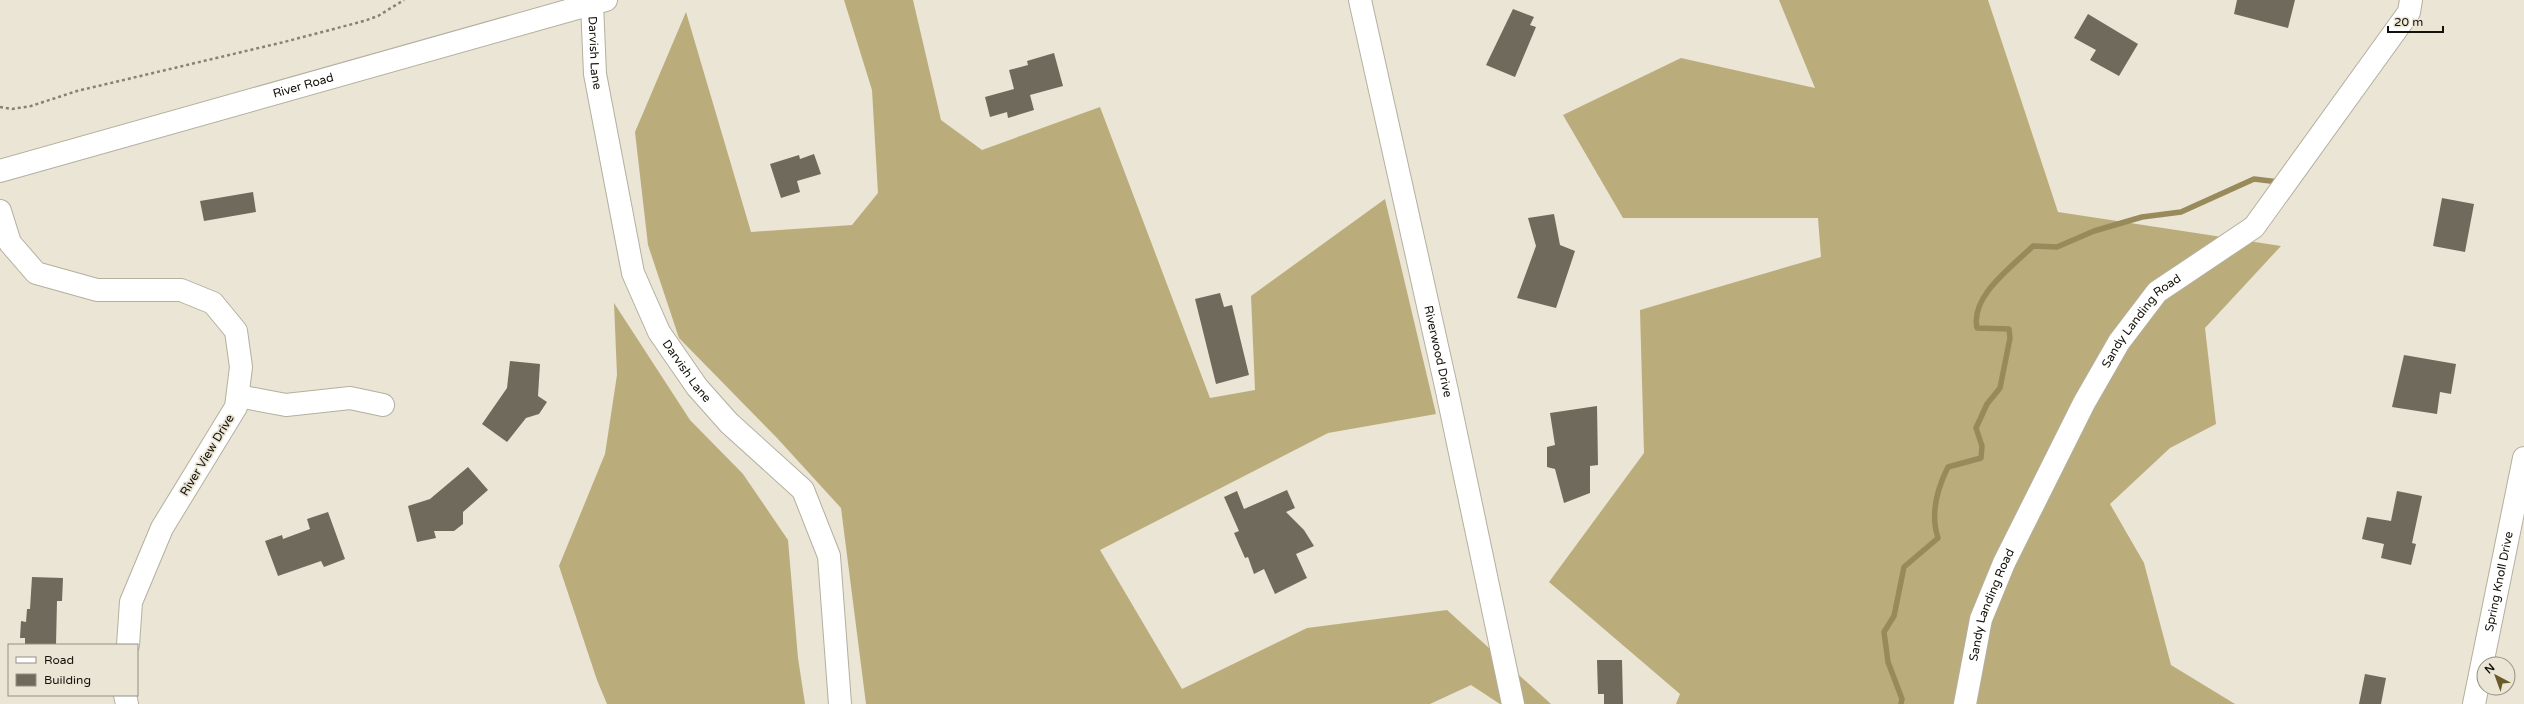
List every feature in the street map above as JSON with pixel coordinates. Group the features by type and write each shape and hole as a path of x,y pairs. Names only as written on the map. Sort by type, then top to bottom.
{"street":[{"name":"Riverwood Drive","path":"1360,0 1447,391 1513,704"},
{"name":"Sandy Landing Road","path":"1966,704 1981,619 2004,563 2084,403 2119,342 2157,292 2254,227 2410,12 2411,0"},
{"name":"River Road","path":"0,171 392,62 599,2"},
{"name":"Darvish Lane","path":"599,2 595,74 633,273 658,332 697,387 730,423 803,490 829,556 840,704"},
{"name":"River View Drive","path":"0,211 10,243 36,273 97,290 181,290 213,303 236,331 241,367 236,407 162,528 131,602 128,644"},
{"path":"238,396 286,405 350,398 382,405"},
{"name":"Spring Knoll Drive","path":"2474,704 2524,458"}],"path":[{"path":"0,107 12,109 31,106 76,91 291,41 378,16 404,0"}],"shaded area":[{"path":"844,0 913,0 941,120 982,150 1100,107 1210,398 1255,390 1251,296 1385,199 1436,414 1328,433 1100,550 1182,689 1307,628 1447,610 1551,704 1500,704 1471,685 1430,704 866,704 841,508 777,438 679,338 648,245 635,132 686,12 751,232 852,225 878,193 872,90"},
{"path":"1779,0 1988,0 2058,212 2281,246 2205,328 2216,424 2170,448 2110,504 2144,563 2171,665 2235,704 1676,704 1680,694 1549,582 1644,453 1640,310 1821,257 1818,218 1623,218 1563,115 1681,58 1815,88"},
{"path":"614,303 690,420 743,474 788,540 798,658 805,704 607,704 597,680 559,566 605,454 617,375"}],"building":[{"path":"2237,0 2295,0 2288,28 2234,14"},
{"path":"1513,9 1534,17 1530,25 1536,27 1515,77 1486,65"},
{"path":"2088,14 2138,44 2119,76 2090,60 2096,50 2074,38"},
{"path":"1054,53 1063,86 1030,95 1034,110 1008,118 1007,112 990,117 985,97 1014,89 1009,70 1028,65 1027,61"},
{"path":"814,154 821,174 797,181 800,192 781,198 770,164 799,155 800,159"},
{"path":"253,192 256,212 204,221 200,201"},
{"path":"2442,198 2474,204 2465,252 2433,246"},
{"path":"1554,214 1560,245 1575,251 1556,308 1517,298 1536,246 1528,218"},
{"path":"1220,293 1224,307 1232,305 1249,375 1216,384 1195,299"},
{"path":"2404,355 2456,364 2451,394 2440,392 2437,414 2392,407"},
{"path":"510,361 540,364 538,396 547,402 539,414 526,418 507,442 482,424 507,388"},
{"path":"1597,406 1598,465 1590,466 1590,493 1564,503 1555,469 1547,467 1547,447 1555,445 1550,413"},
{"path":"468,467 488,490 463,512 463,524 454,531 434,531 436,538 417,542 408,506 430,499"},
{"path":"1287,490 1295,508 1286,512 1304,530 1314,546 1296,554 1307,578 1275,594 1264,569 1254,574 1248,557 1245,558 1234,533 1239,531 1224,497 1237,491 1244,509"},
{"path":"2397,491 2422,496 2412,543 2416,544 2411,565 2381,558 2384,544 2362,539 2367,517 2391,521"},
{"path":"328,512 345,559 324,567 321,561 278,576 265,541 282,535 283,539 310,529 307,519"},
{"path":"32,577 63,578 62,601 57,601 56,644 25,644 25,638 20,638 21,621 26,622 27,609 30,609"},
{"path":"1597,660 1622,660 1623,704 1604,704 1604,694 1598,694"},
{"path":"2365,674 2386,678 2381,704 2359,704"}],"waterway":[{"path":"1901,704 1902,699 1888,662 1884,632 1894,616 1904,567 1938,538 1935,520 1936,502 1948,467 1981,458 1982,446 1976,428 1987,404 2000,388 2010,338 2009,329 1977,328 1977,316 1980,304 1986,293 1995,282 2033,246 2057,247 2094,231 2142,217 2181,212 2254,179 2279,182"}]}
